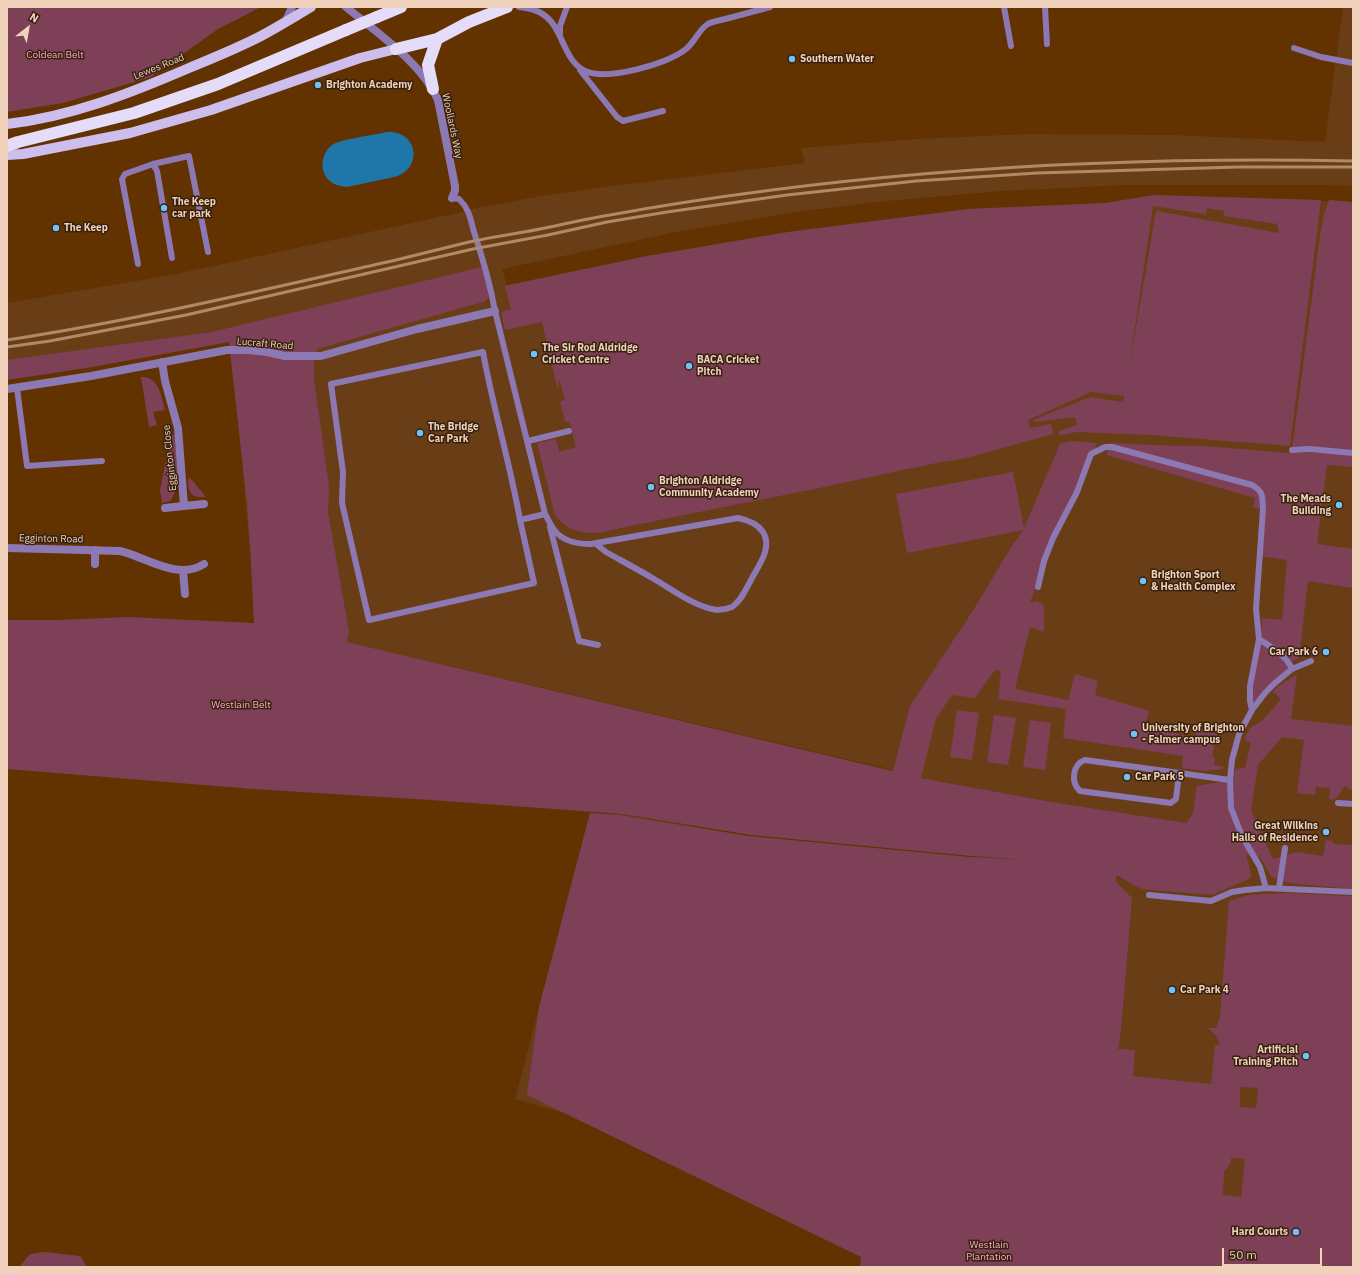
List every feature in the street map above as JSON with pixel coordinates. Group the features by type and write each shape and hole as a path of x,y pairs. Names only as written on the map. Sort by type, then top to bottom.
{"highway":[{"path":"7,146 134,113 162,104 218,84 401,7"},
{"path":"396,49 437,39 469,22 507,7"},
{"path":"433,89 428,65 437,39"}],"main road":[{"name":"Lewes Road","path":"7,124 55,116 169,77 233,49 284,23 311,7"},
{"path":"7,155 23,154 130,132 212,110 360,58 396,49"}],"street":[{"path":"284,23 292,7"},
{"name":"Woollards Way","path":"346,7 413,64 433,89 438,100 455,186 455,191 452,198"},
{"name":"Lucraft Road","path":"7,389 91,376 227,350 250,350 284,356 321,356 417,329 496,311"},
{"name":"Egginton Close","path":"162,362 179,436 184,506"},
{"path":"165,508 204,504"},
{"name":"Egginton Road","path":"7,548 120,551 168,568 183,570 195,569 204,564"},
{"name":"Egginton Road","path":"95,550 95,564"},
{"path":"183,570 185,594"}],"lane":[{"path":"518,7 534,10 543,14 552,23 560,34 567,51 576,64 620,120 626,121 663,111"},
{"path":"560,34 560,26 567,7"},
{"path":"576,64 589,72 606,74 654,65 672,58 686,49 707,25 770,7"},
{"path":"1004,7 1011,46"},
{"path":"1045,7 1047,44"},
{"path":"1294,48 1321,57 1353,64"},
{"path":"138,264 122,179 125,174 153,164 189,156 208,252"},
{"path":"153,164 157,170 172,258"},
{"path":"452,198 459,199 470,214 473,229 489,278 528,441 579,642 598,645"},
{"path":"483,352 520,520 534,583 369,620 342,503 343,472 331,384 483,352"},
{"path":"17,388 26,466 102,461"},
{"path":"528,441 569,431"},
{"path":"1038,587 1044,561 1053,538 1077,492 1091,454 1106,447 1112,447 1252,485 1262,494 1260,556 1256,609 1259,639 1250,686 1250,701 1252,710"},
{"path":"1292,450 1310,449 1353,453"},
{"path":"520,520 547,517"},
{"path":"547,517 555,531 561,536 570,541 581,544 596,544 738,518 753,522 760,527 764,534 767,546 761,561 740,598 731,607 725,610 718,610 702,605 680,594 606,552 596,544"},
{"path":"1259,639 1284,657 1292,669"},
{"path":"1266,888 1260,867 1242,836 1231,808 1230,780 1232,760 1238,734 1252,710 1265,692 1292,669 1311,661"},
{"path":"1179,773 1176,799 1171,803 1080,791 1075,785 1074,779 1075,770 1078,763 1085,760 1230,780"},
{"path":"1338,803 1353,804"},
{"path":"1279,888 1285,848"},
{"path":"1149,895 1211,901 1232,892 1266,888 1353,892"}],"shaded area":[{"path":"1343,7 1353,7 1353,186 1125,185 1001,191 886,201 811,210 676,232 502,269 507,285 647,256 788,232 969,209 1105,203 1154,195 1353,202 1353,1267 989,1234 515,1099 590,813 622,814 748,836 969,857 998,858 999,863 1108,875 1132,883 1188,823 1052,802 906,775 885,768 347,642 250,551 229,342 92,367 7,380 7,303 172,275 467,211 475,229 471,209 542,196 612,186 805,163 801,148 917,139 1029,134 1173,135 1325,142"}],"green space":[{"name":"Coldean Belt","path":"7,7 261,7 218,29 151,77 63,103 7,112"},
{"path":"1154,195 1321,200 1290,446 1152,435 1077,432 1060,435 1058,431 1077,425 1075,417 1035,422 1033,420 1090,397 1123,402 1124,396 1091,392 1028,420 1030,428 1051,424 1053,434 966,458 598,533 585,533 574,530 564,524 555,515 537,443 556,439 559,452 576,447 570,423 565,421 560,402 565,400 560,381 558,381 559,387 557,387 542,322 505,330 501,312 511,309 505,286 647,256 788,232 969,209 1105,203","holes":["1153,206 1206,214 1207,208 1224,211 1224,216 1277,224 1279,233 1156,211 1129,368"]},
{"path":"1329,200 1353,202 1353,453 1292,450 1320,236 1324,214"},
{"path":"482,267 490,295 486,301 317,349 314,363 314,380 329,486 328,512 349,632 347,642 893,771 910,706 974,609 1013,544 1024,530 907,553 896,494 1013,472 1024,528 1060,444 1071,441 1097,443 1030,602 1037,601 1044,605 1044,632 1030,627 1015,689 1068,700 1075,674 1098,681 1095,695 1149,711 1145,725 1194,738 1197,729 1217,734 1212,756 1215,758 1214,765 1223,767 1223,769 1206,771 1182,768 1183,756 1063,738 1066,709 998,699 1001,671 995,670 975,698 952,695 936,718 921,778 1052,802 1187,823 1193,813 1197,786 1230,780 1236,769 1245,768 1251,743 1244,740 1250,728 1262,721 1281,699 1273,692 1277,687 1297,674 1291,719 1353,726 1353,791 1345,786 1336,799 1330,800 1330,788 1316,787 1315,795 1297,793 1304,740 1282,737 1258,765 1251,810 1273,859 1297,852 1323,856 1326,840 1332,841 1334,844 1353,845 1353,889 1289,883 1272,877 1260,857 1246,855 1251,878 1212,895 1142,889 1117,876 1115,881 1132,898 1121,1030 1118,1049 1135,1050 1133,1076 1211,1084 1215,1045 1220,1045 1215,1035 1207,1028 1216,1028 1220,1017 1229,901 1248,895 1288,893 1353,896 1353,1267 860,1267 861,1257 527,1095 539,1007 590,813 619,815 748,836 969,857 1025,860 751,835 622,814 253,789 7,769 7,620 59,620 128,617 254,623 247,503 229,342 92,367 7,380 7,360 212,332","holes":["1240,1087 1258,1088 1256,1108 1240,1107","1231,1158 1245,1159 1241,1197 1223,1195 1224,1172 1231,1163"]},
{"path":"141,377 152,380 155,383 160,393 165,410 153,412 157,425 149,427"},
{"path":"174,435 177,470 176,488 170,501 162,503 160,490 171,436"},
{"path":"1108,443 1204,446 1289,453 1331,453 1353,456 1353,467 1327,465 1317,544 1353,549 1353,588 1308,581 1299,658 1290,663 1292,669 1252,710 1250,701 1261,640 1262,618 1282,620 1287,560 1260,556 1263,509 1253,508 1255,498 1107,455"},
{"path":"188,478 192,480 206,497 197,497 191,494"},
{"path":"957,710 979,713 972,760 950,757"},
{"path":"994,715 1016,718 1008,765 987,762"},
{"path":"1030,720 1051,723 1045,770 1023,767"},
{"path":"44,1252 80,1256 87,1267 19,1267 30,1254"}],"water":[{"path":"387,132 397,133 405,137 411,143 413,159 410,166 404,173 394,177 347,187 330,182 324,173 322,165 327,150 332,145 350,139"}],"railway":[{"path":"7,340 105,323 202,303 396,260 460,244 602,216 794,187 887,177 1073,164 1260,160 1353,161"},
{"path":"7,347 50,341 186,315 473,249 607,222 787,195 916,181 1037,173 1238,167 1353,167"}],"place":[{"name":"Southern Water","path":"792,59"},
{"name":"Brighton Academy","path":"318,85"},
{"name":"The Keep car park","path":"164,208"},
{"name":"The Keep","path":"56,228"},
{"name":"The Sir Rod Aldridge Cricket Centre","path":"534,354"},
{"name":"BACA Cricket Pitch","path":"689,366"},
{"name":"The Bridge Car Park","path":"420,433"},
{"name":"Brighton Aldridge Community Academy","path":"651,487"},
{"name":"The Meads Building","path":"1339,505"},
{"name":"Brighton Sport & Health Complex","path":"1143,581"},
{"name":"Car Park 6","path":"1326,652"},
{"name":"University of Brighton - Falmer campus","path":"1134,734"},
{"name":"Car Park 5","path":"1127,777"},
{"name":"Great Wilkins Halls of Residence","path":"1326,832"},
{"name":"Car Park 4","path":"1172,990"},
{"name":"Artificial Training Pitch","path":"1306,1056"},
{"name":"Hard Courts","path":"1296,1232"}],"park label":[{"name":"Westlain Belt","path":"241,705"},
{"name":"Westlain Plantation","path":"989,1250"}]}
